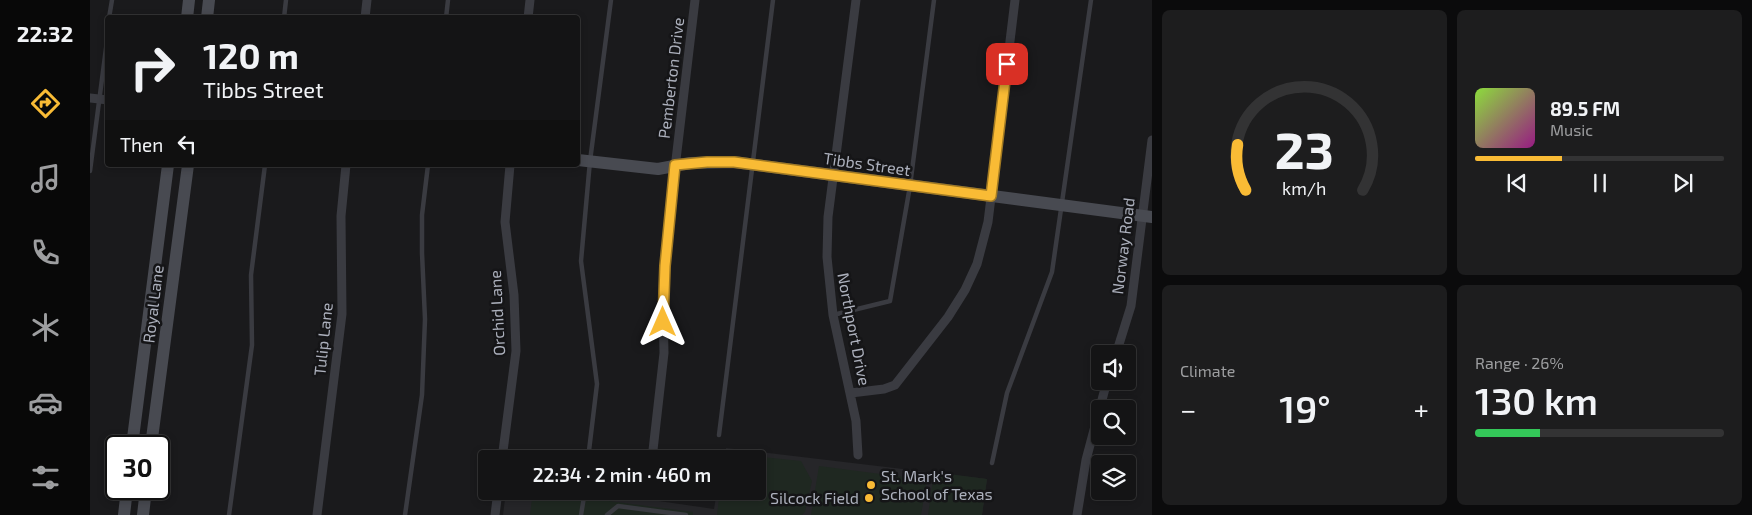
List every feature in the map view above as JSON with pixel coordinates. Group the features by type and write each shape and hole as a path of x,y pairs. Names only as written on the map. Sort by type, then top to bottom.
{"main road":[{"path":"187,15 189,0"},
{"path":"207,15 209,0"},
{"name":"Tibbs Street","path":"584,160 658,169 675,165 707,162 734,162 1147,216"},
{"name":"Royal Lane","path":"133,435 168,167"},
{"name":"Royal Lane","path":"153,435 188,167"},
{"path":"137,408 156,411"},
{"path":"124,515 126,500"},
{"path":"143,515 145,500"}],"street":[{"path":"365,15 367,0"},
{"path":"528,15 530,0"},
{"name":"Pemberton Drive","path":"653,450 664,353 663,307 665,266 695,0"},
{"name":"Northport Drive","path":"856,0 828,217 827,257 833,315 856,421 858,455"},
{"path":"851,393 884,389 895,385 948,318 965,290 977,264 984,240 991,196 1015,0"},
{"name":"Norway Road","path":"1119,345 1131,306 1147,216 1152,140"},
{"name":"Tulip Lane","path":"317,515 342,314 341,216 346,167"},
{"name":"Orchid Lane","path":"503,450 516,351 514,294 505,222 510,167"},
{"path":"1077,515 1086,460 1105,390"},
{"path":"495,515 497,500"}],"lane":[{"path":"110,15 112,0"},
{"path":"284,15 286,0"},
{"path":"446,15 448,0"},
{"path":"589,450 597,384 581,262 584,160 611,0"},
{"path":"719,435 773,0"},
{"path":"833,315 890,301 910,186 934,0"},
{"path":"992,463 1007,393 1052,272 1091,0"},
{"path":"90,171 105,55"},
{"path":"230,515 252,345 251,275 266,167"},
{"path":"405,515 422,395 426,319 422,215 428,167"},
{"path":"581,515 583,500"},
{"path":"607,515 618,506 686,515"}],"shaded area":[{"name":"St. Mark's School of Texas","path":"726,448 743,450 726,450"},
{"name":"St. Mark's School of Texas","path":"766,453 987,479 982,515 503,515 505,500 652,500 714,509 716,500 766,500"},
{"path":"766,457 801,461 812,481 805,512 802,515 717,515 719,500 766,500"},
{"name":"Silcock Field","path":"819,466 927,480 921,515 811,515"},
{"path":"934,472 987,479 982,515 928,515"},
{"path":"532,500 602,500 693,512 693,515 530,515"}],"place":[{"name":"St. Mark's School of Texas","path":"871,485"},
{"name":"Silcock Field","path":"869,498"}],"route":[{"path":"663,322 665,266 675,165 734,162 991,196 1007,64"}]}
